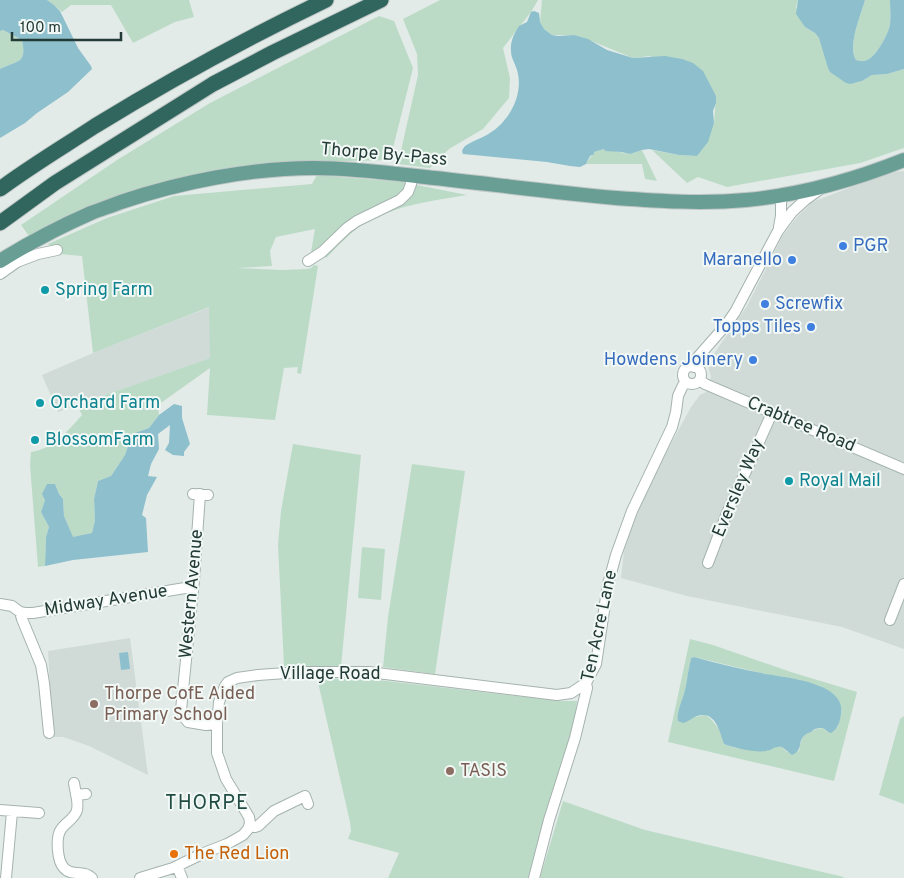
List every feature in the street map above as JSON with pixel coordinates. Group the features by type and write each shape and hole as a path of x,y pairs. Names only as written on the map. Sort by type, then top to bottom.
{"highway":[{"path":"0,189 29,168 143,97 276,24 326,0"},
{"path":"0,223 55,183 213,84 381,0"}],"main road":[{"name":"Thorpe By-Pass","path":"0,261 44,235 93,212 142,195 220,177 270,170 312,168 362,170 580,194 670,202 710,202 780,196 823,186 904,160"}],"street":[{"path":"308,261 322,252 357,221 400,200 408,192 412,175"},
{"path":"694,367 697,358 735,312 778,230 792,212 823,186"},
{"path":"778,230 782,216 780,196"},
{"path":"0,274 17,262 38,254 57,250"},
{"path":"694,367 700,373 700,380 694,384 685,382 683,378 684,371 687,368 694,367"},
{"name":"Crabtree Road","path":"700,380 705,384 904,469"},
{"name":"Ten Acre Lane","path":"534,878 549,820 575,738 587,688 586,684 596,664 608,584 616,555 632,511 672,427 678,396 685,382"},
{"name":"Eversley Way","path":"708,563 727,513 772,413"},
{"name":"Western Avenue","path":"200,494 181,705 182,714 192,724 217,724"},
{"path":"890,620 904,584"},
{"name":"Midway Avenue","path":"20,612 33,613 170,590 193,588"},
{"path":"0,604 12,606 20,612 41,665 48,733"},
{"name":"Village Road","path":"249,826 248,814 231,788 217,753 219,702 228,682 237,678 300,672 369,672 558,695 571,693 586,684"},
{"path":"74,783 81,794 75,814 59,832 59,858 63,868 76,874 86,874 92,878"},
{"path":"140,878 169,870 227,844 247,831 249,826 258,826 274,811 306,796 308,804"},
{"path":"0,810 39,813"},
{"path":"6,878 12,812"},
{"path":"177,866 182,878"}],"shaded area":[{"path":"904,171 904,649 842,627 687,596 621,578 624,551 648,486 691,407 700,395 706,392 711,377 708,366 711,358 747,306 783,235 812,202 891,172"},
{"path":"210,307 210,358 58,412 42,375"},
{"name":"Thorpe CofE Aided Primary School","path":"130,638 148,775 89,746 63,737 53,737 51,733 48,651"}],"green space":[{"path":"47,0 189,0 194,17 175,22 133,43 111,5 71,5 62,12"},
{"path":"440,0 538,0 503,48 510,78 509,98 483,129 449,149 430,168 398,164 418,75 417,54 403,19"},
{"path":"542,0 798,0 796,7 805,27 815,33 851,84 862,81 872,75 887,74 904,69 904,148 860,163 727,187 698,177 687,183 652,150 697,156 714,123 716,96 650,56 633,58 574,35 552,35 544,29 540,22"},
{"path":"865,0 890,0 890,21 887,33 878,50 871,58 861,61 856,60 853,47"},
{"path":"379,16 394,21 413,68 390,160 305,162 214,170 118,196 29,236 21,225 117,160 210,103"},
{"path":"3,30 22,40 23,53 20,60 0,69 0,31"},
{"path":"604,149 630,154 642,150 657,181 645,179 642,164 586,164 594,152"},
{"path":"317,175 402,182 467,195 415,204 374,218 353,231 326,258 322,252 311,252 315,229 276,237 270,251 272,266 237,268 282,270 307,269 314,265 318,266 301,374 297,373 298,367 284,368 275,420 207,415 210,368 158,405 159,415 149,428 132,434 125,455 111,476 98,481 94,499 95,520 92,533 73,538 64,516 63,499 55,484 45,500 41,512 49,527 46,537 45,566 38,567 30,465 31,452 46,447 66,433 82,415 77,405 210,358 209,307 93,353 82,256 59,254 48,244 107,218 174,196 312,184"},
{"path":"293,444 361,455 341,667 284,666 278,545 281,511"},
{"path":"412,464 465,471 435,674 383,667 388,617"},
{"path":"362,547 385,549 381,600 358,598"},
{"path":"690,639 857,692 834,781 668,742","holes":["694,657 800,680 842,710 838,727 827,732 823,728 807,733 802,738 799,751 787,752 782,747 773,747 767,751 735,748 724,744 720,730 710,718 705,715 695,717 678,713 684,695 691,658"]},
{"name":"TASIS","path":"317,678 378,680 560,701 577,701 569,743 528,878 388,878 399,853 348,839 351,831 350,822"},
{"path":"904,716 904,804 879,795 900,719"},
{"path":"563,801 645,830 844,877 540,878"}],"water":[{"path":"0,0 47,0 54,5 60,11 78,48 92,69 68,92 25,123 0,138 0,69 20,60 23,48 22,40 3,30 0,31"},
{"path":"798,0 865,0 853,47 856,60 866,61 871,58 882,44 889,28 890,0 904,0 904,69 887,74 872,75 862,81 851,84 846,83 830,72 819,38 805,27 796,14"},
{"path":"531,12 539,13 540,22 544,29 552,35 574,35 588,39 607,50 633,58 665,56 682,59 693,63 703,71 716,96 716,103 713,111 714,123 708,142 697,156 679,155 649,149 630,154 605,151 604,149 594,152 586,164 580,167 463,154 462,151 465,146 495,129 513,107 518,93 519,78 511,54 512,41 519,26 527,22"},
{"path":"174,404 182,406 182,418 190,444 184,452 184,456 173,455 165,450 169,443 170,425 158,434 159,449 151,464 148,476 157,477 147,495 142,515 146,518 148,552 73,560 45,566 46,537 49,527 41,512 45,500 42,494 47,484 55,484 63,499 64,516 73,537 92,533 95,520 94,499 98,481 111,476 125,455 132,434 149,428 159,415"},
{"path":"128,652 130,669 121,670 119,653"},
{"path":"694,657 800,680 824,688 836,696 841,704 838,725 831,733 820,728 806,734 801,740 798,751 792,755 782,747 757,751 724,744 719,729 709,716 697,716 683,723 678,721 691,658"}],"place":[{"name":"PGR","path":"843,246"},
{"name":"Maranello","path":"792,260"},
{"name":"Spring Farm","path":"45,290"},
{"name":"Screwfix","path":"765,304"},
{"name":"Topps Tiles","path":"811,327"},
{"name":"Howdens Joinery","path":"753,360"},
{"name":"Orchard Farm","path":"40,403"},
{"name":"BlossomFarm","path":"35,440"},
{"name":"Royal Mail","path":"789,481"},
{"name":"Thorpe CofE Aided Primary School","path":"94,704"},
{"name":"TASIS","path":"450,771"},
{"name":"The Red Lion","path":"174,854"}],"district":[{"name":"THORPE","path":"207,804"}]}
